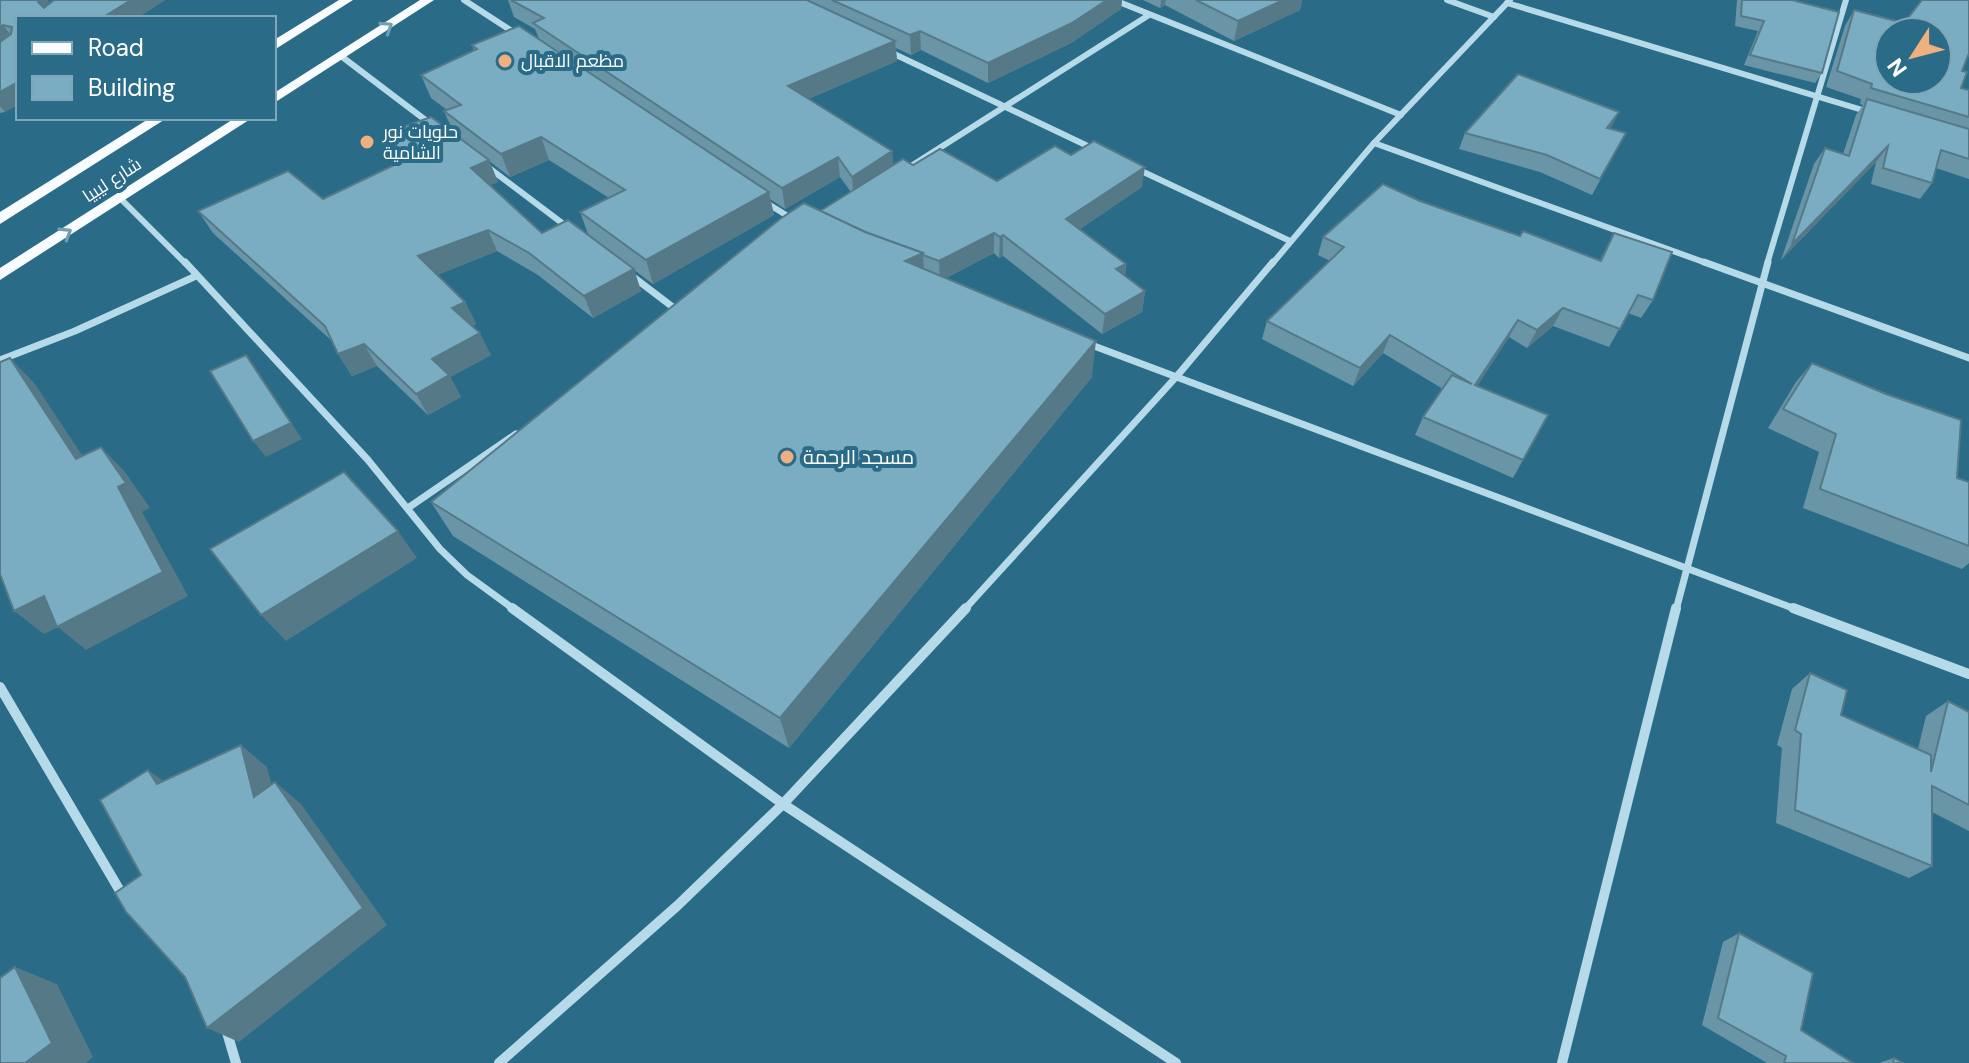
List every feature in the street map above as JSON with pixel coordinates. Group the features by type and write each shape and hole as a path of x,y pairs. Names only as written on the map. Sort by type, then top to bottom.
{"main road":[{"path":"276,45 347,0"},
{"path":"276,98 428,0"},
{"name":"شارع ليبيا","path":"0,219 157,120"},
{"name":"شارع ليبيا","path":"0,275 242,120"}],"street":[{"path":"464,0 522,38"},
{"path":"1114,0 1401,115"},
{"path":"1447,0 1494,17"},
{"path":"1562,1063 1684,567 1761,284 1788,190 1821,97 1846,0"},
{"path":"499,1063 677,906 783,804 1177,376 1374,143 1509,2 1880,115"},
{"path":"899,173 1149,15"},
{"path":"877,46 1104,154"},
{"path":"341,56 443,133"},
{"path":"1374,143 1969,358"},
{"path":"481,162 583,239"},
{"path":"1133,167 1290,241"},
{"path":"120,198 368,460 440,549 467,575 783,804 1176,1063"},
{"path":"759,198 799,224"},
{"path":"621,268 685,316"},
{"path":"0,360 65,335 196,276"},
{"path":"1073,338 1969,674"},
{"path":"408,508 521,430"},
{"path":"0,687 104,868 133,911"},
{"path":"223,1021 236,1063"}],"building":[{"path":"0,0 40,0 38,2 44,8 54,0 131,0 105,16 16,16 16,83 0,92 0,42 11,34 12,27 0,27"},
{"path":"511,0 807,0 895,41 788,86 892,151 852,177 838,157 782,188 533,23 544,18"},
{"path":"832,0 1107,0 1072,23 988,63 920,31 910,35"},
{"path":"1196,0 1283,0 1238,21"},
{"path":"1742,0 1792,0 1839,12 1822,73 1750,55 1764,21 1741,16"},
{"path":"1922,0 1969,0 1969,53 1962,71 1967,72 1961,88 1969,90 1969,117 1898,96 1953,96 1953,16 1909,16"},
{"path":"1854,10 1877,16 1873,16 1873,89 1872,84 1837,71"},
{"path":"519,26 769,192 646,260 580,212 625,190 541,137 501,154 444,111 461,105 421,75 477,49 472,45"},
{"path":"1518,74 1619,112 1607,128 1626,133 1600,179 1547,155 1465,133"},
{"path":"1867,99 1969,129 1969,159 1941,150 1932,183 1883,168 1888,146 1792,244 1825,148 1849,156"},
{"path":"431,117 489,160 471,168 542,233 568,220 634,269 584,296 529,253 488,230 418,256 465,302 452,308 480,333 432,359 449,375 416,394 364,344 338,354 325,326 198,211 288,171 323,199 407,159 385,133"},
{"path":"1094,141 1145,167 1066,219 1126,264 1116,269 1145,291 1105,314 1003,235 1000,237 994,233 939,261 820,211 903,159 913,165 940,149 997,181 1055,146 1071,155"},
{"path":"1383,184 1420,201 1520,236 1523,231 1601,261 1614,233 1672,252 1653,300 1638,295 1620,329 1563,308 1537,330 1518,320 1475,385 1548,415 1523,460 1423,417 1452,375 1472,384 1390,335 1360,368 1267,321 1344,247 1323,237"},
{"name":"مسجد الرحمة","path":"804,203 865,232 923,253 905,261 1096,341 780,718 431,502 780,219"},
{"path":"246,355 291,423 253,441 210,371"},
{"path":"10,358 76,459 101,447 126,483 118,487 163,572 57,627 44,596 14,611 0,574 0,362"},
{"path":"1812,363 1886,394 1961,420 1957,478 1969,482 1969,546 1820,489 1836,434 1783,409"},
{"path":"344,472 398,531 261,615 210,549"},
{"path":"1810,673 1847,690 1841,715 1931,755 1931,772 1948,701 1969,712 1969,805 1932,786 1932,866 1795,810 1801,734 1795,730"},
{"path":"241,745 254,797 275,782 363,908 207,1028 185,977 126,912 115,893 141,875 100,800 148,770 157,784"},
{"path":"1739,933 1813,973 1801,1030 1853,1063 1784,1063 1786,1056 1718,1018"},
{"path":"15,967 52,1043 25,1063 0,1063 0,978"}],"place":[{"name":"مظعم الاقبال","path":"505,61"},
{"name":"حلويات نور الشامية","path":"367,142"},
{"name":"مسجد الرحمة","path":"787,457"}]}
